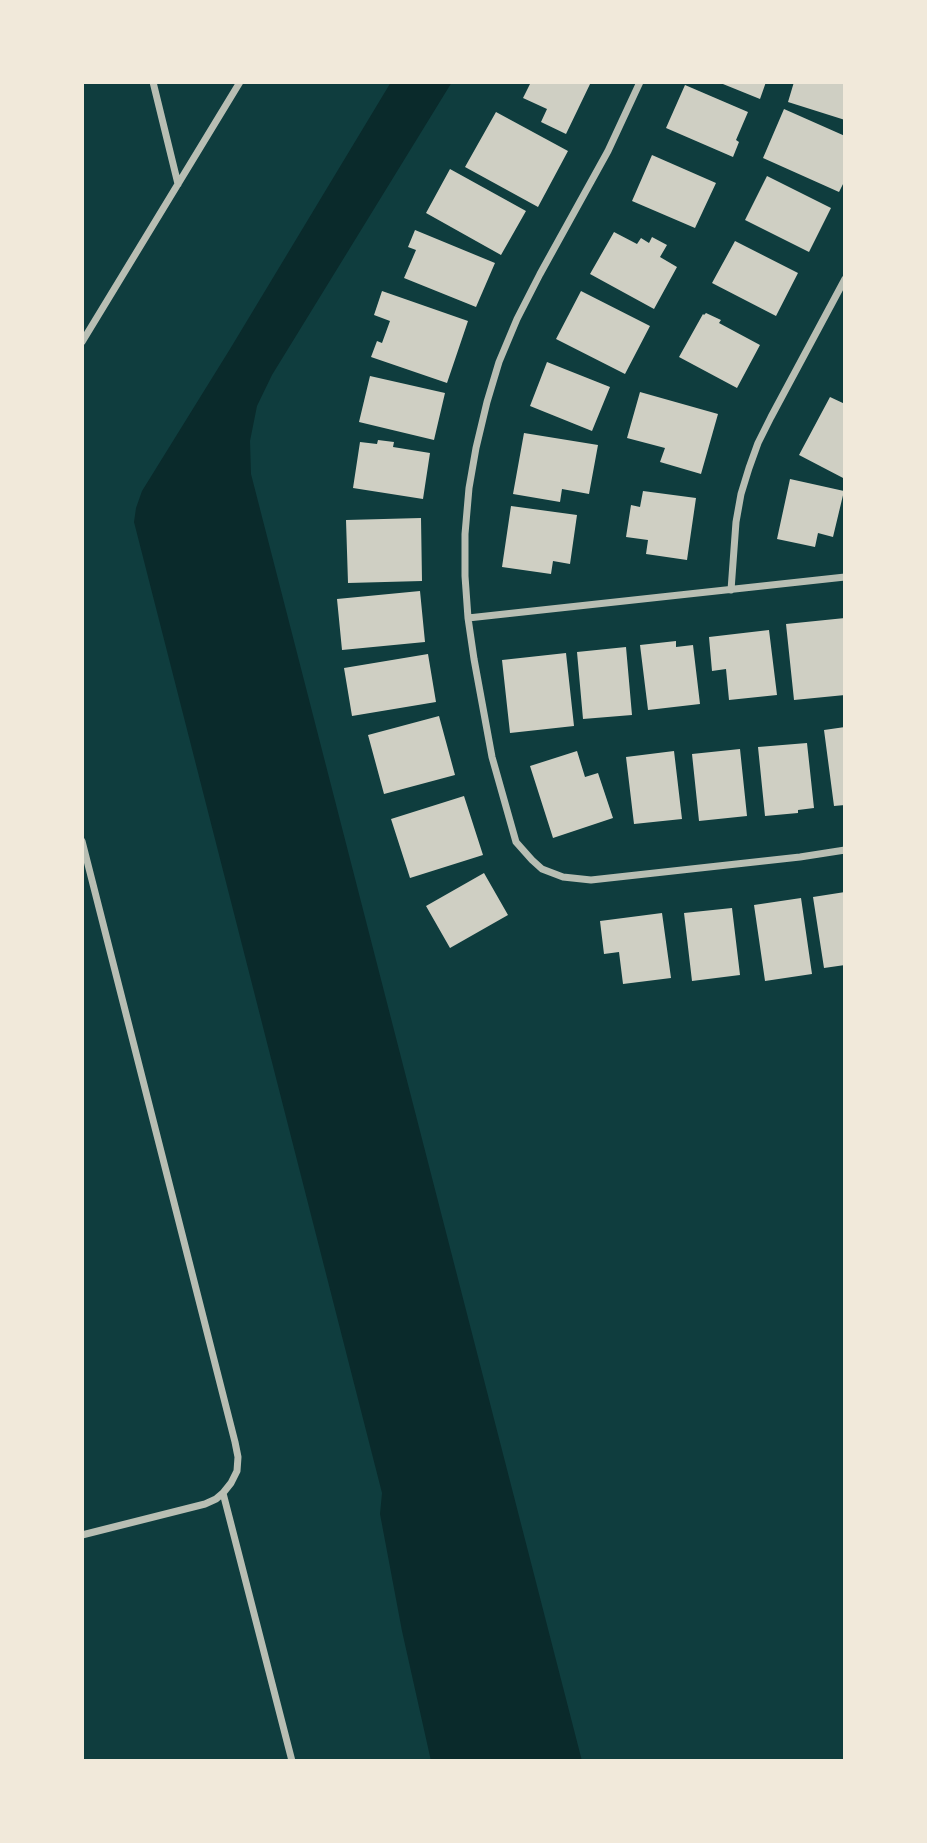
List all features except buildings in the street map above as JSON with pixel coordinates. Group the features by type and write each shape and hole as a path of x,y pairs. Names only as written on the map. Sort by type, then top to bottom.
{"street":[{"path":"153,82 178,184"},
{"path":"82,342 240,82"},
{"path":"640,82 608,151 517,319 499,362 476,448 469,488 465,576 468,618 489,745 516,842 542,869 563,877 592,880 845,850"},
{"path":"732,590 736,522 741,494 758,443 845,279"},
{"path":"468,618 845,577"},
{"path":"82,841 238,1457 237,1471 231,1483 216,1499 82,1535"},
{"path":"223,1493 292,1761"}],"water":[{"path":"391,82 452,82 272,375 257,406 250,441 251,474 582,1761 431,1761 402,1631 380,1514 382,1493 134,522 142,491"}]}
